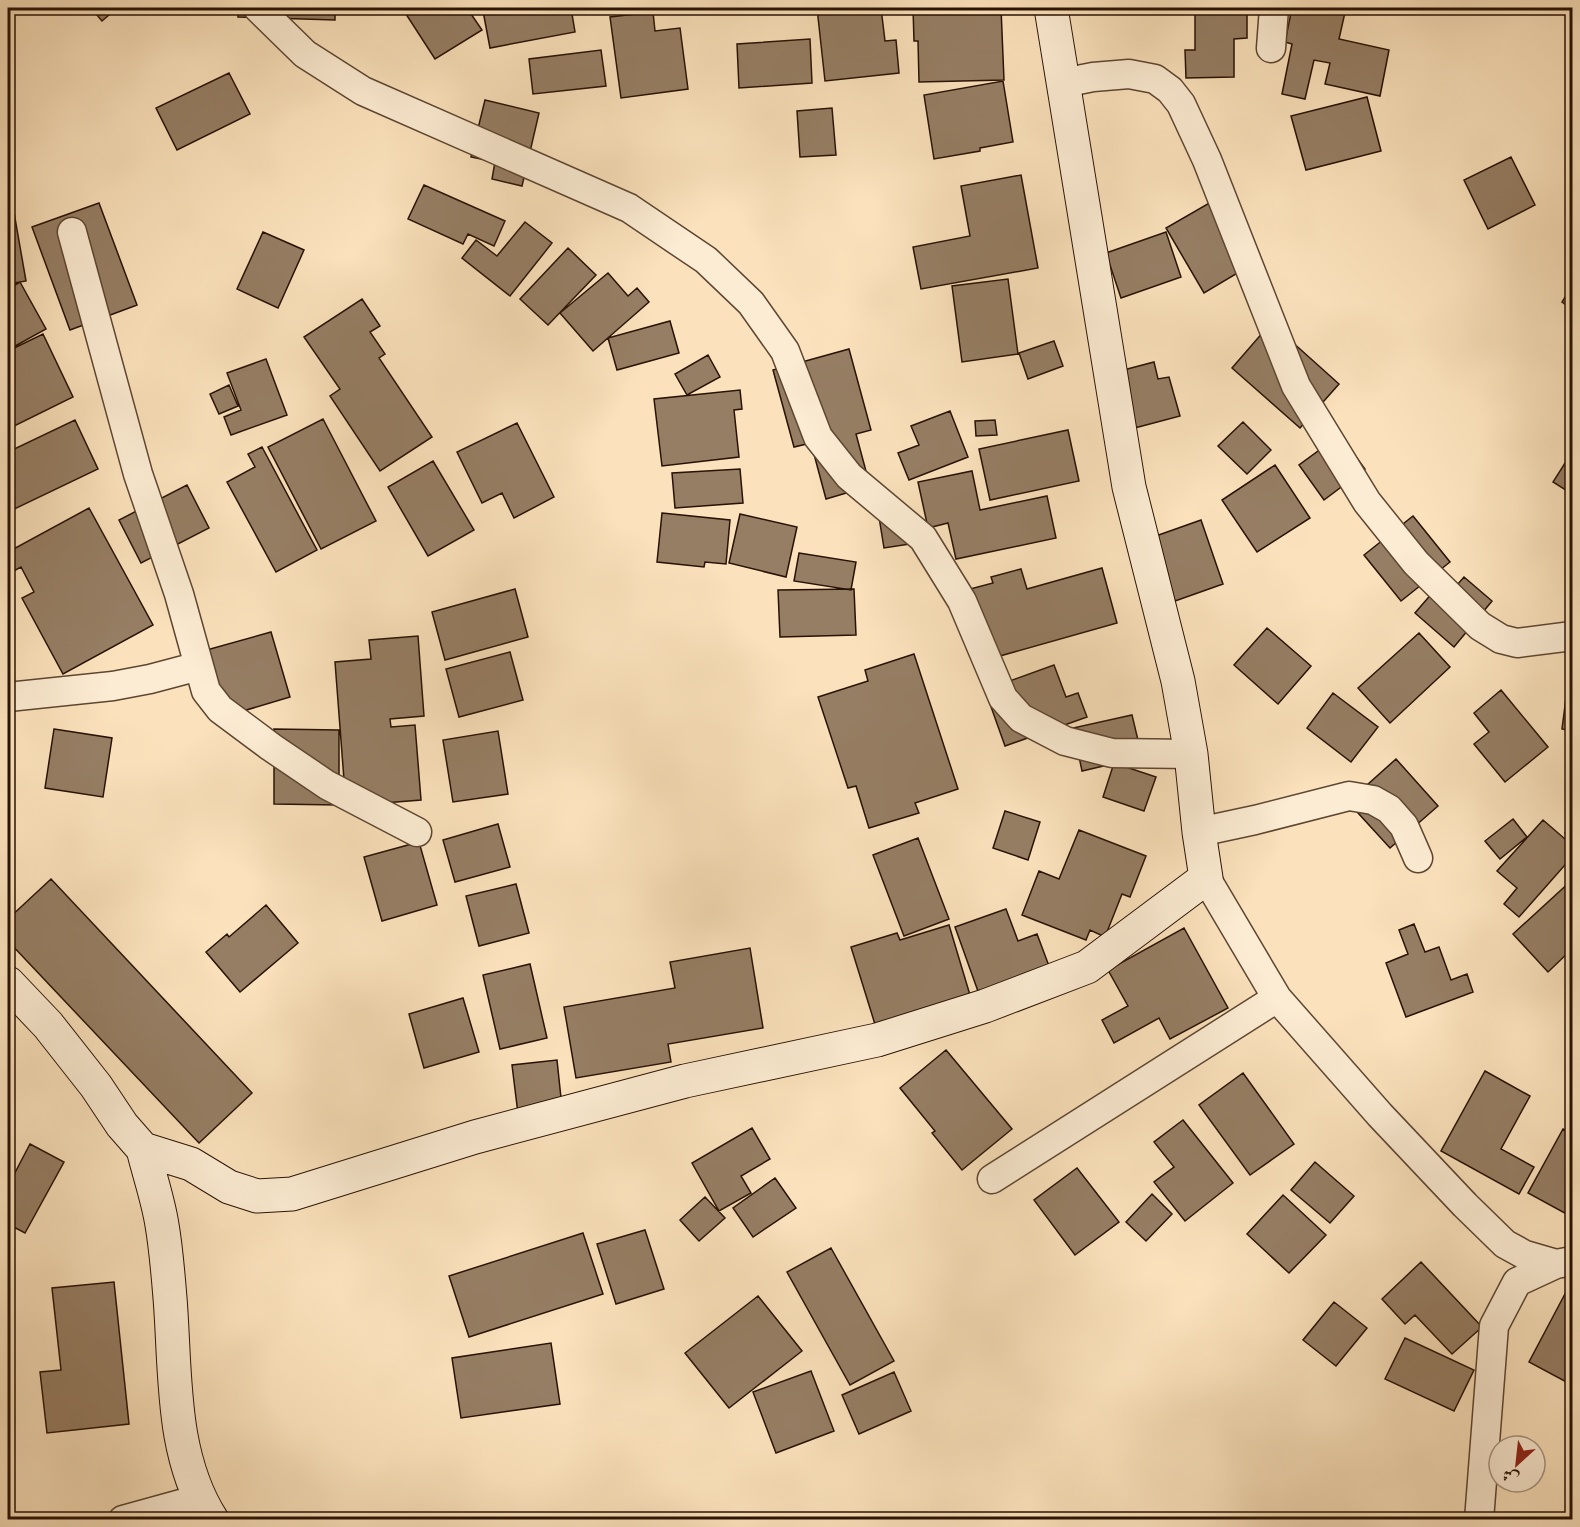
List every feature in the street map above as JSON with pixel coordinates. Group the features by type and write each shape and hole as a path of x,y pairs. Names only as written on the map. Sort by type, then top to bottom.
{"street":[{"path":"258,8 305,54 363,91 629,208 706,260 751,303 785,351 818,437 849,476 923,538 962,601 1003,698 1021,718 1065,741 1112,753 1191,753"},
{"path":"1051,8 1130,487 1178,681 1191,753 1198,832 1206,878 1277,998 1380,1115 1505,1244 1525,1255 1564,1262"},
{"path":"1271,48 1274,8"},
{"path":"1063,83 1129,74 1155,79 1170,90 1181,104 1207,160 1296,386 1367,502 1416,563 1480,626 1501,639 1517,643 1572,636"},
{"path":"72,232 138,474 179,594 206,691 220,709 327,785 417,832"},
{"path":"8,697 150,680 199,666"},
{"path":"1198,832 1349,796 1372,800 1389,809 1404,826 1418,858"},
{"path":"143,1149 191,1164 229,1187 257,1196 292,1194 497,1131 685,1081 877,1040 986,1006 1087,967 1206,878"},
{"path":"8,983 48,1025 96,1086 122,1125 143,1149 162,1224 170,1297 175,1389 186,1462 205,1509 123,1520"},
{"path":"992,1179 1277,998"},
{"path":"1479,1520 1494,1326 1517,1282 1564,1262"}],"building":[{"path":"91,8 117,8 102,21"},
{"path":"238,8 335,8 335,20 238,17"},
{"path":"410,8 467,8 482,30 435,59 404,11"},
{"path":"495,8 571,8 575,32 490,48 483,11"},
{"path":"605,8 681,8 606,13"},
{"path":"817,8 881,8 885,41 896,40 899,73 825,81"},
{"path":"913,8 1001,8 1004,80 919,82 918,41 914,41"},
{"path":"1195,8 1247,8 1247,38 1234,39 1234,77 1186,78 1185,50 1195,50"},
{"path":"1292,8 1346,8 1339,39 1389,50 1380,96 1325,84 1330,63 1314,60 1305,99 1282,94 1292,44 1285,42"},
{"path":"653,12 655,31 680,28 688,89 621,98 610,17"},
{"path":"810,39 812,83 739,88 737,44"},
{"path":"601,50 606,86 533,94 529,59"},
{"path":"229,73 250,114 177,150 156,108"},
{"path":"1003,81 1013,142 980,148 980,151 934,159 924,95"},
{"path":"1367,97 1381,151 1306,170 1291,116"},
{"path":"485,100 539,113 522,186 492,179 495,162 471,157"},
{"path":"832,108 836,155 800,157 797,111"},
{"path":"1511,157 1535,205 1488,229 1464,180"},
{"path":"1021,175 1038,268 921,289 913,247 970,236 961,186"},
{"path":"8,178 26,281 8,284"},
{"path":"424,185 505,221 494,246 468,234 463,244 408,219"},
{"path":"1218,198 1256,262 1204,293 1166,228"},
{"path":"99,203 137,305 70,330 32,227"},
{"path":"525,222 552,243 510,296 462,258 476,240 497,256"},
{"path":"263,232 304,250 278,308 237,289"},
{"path":"1166,232 1181,277 1121,298 1106,253"},
{"path":"568,248 596,275 548,325 520,299"},
{"path":"608,273 628,296 637,288 649,302 593,351 560,313"},
{"path":"1008,279 1018,354 962,362 952,286"},
{"path":"20,282 46,329 8,350 8,289"},
{"path":"1572,286 1572,309 1562,302"},
{"path":"362,299 380,326 370,332 385,354 379,358 432,437 380,471 330,396 340,389 304,337"},
{"path":"670,321 679,353 617,370 608,338"},
{"path":"1271,323 1339,384 1300,428 1232,368"},
{"path":"43,334 73,397 8,429 8,351"},
{"path":"1054,341 1063,366 1028,379 1019,353"},
{"path":"849,349 871,430 856,434 870,486 826,499 811,443 794,447 773,370"},
{"path":"708,355 720,377 687,395 675,374"},
{"path":"266,359 287,415 231,435 224,417 241,410 227,373"},
{"path":"1154,362 1158,379 1169,377 1180,416 1127,430 1112,373"},
{"path":"229,385 238,406 219,414 210,394"},
{"path":"740,390 742,409 734,410 739,457 662,466 654,399"},
{"path":"950,411 968,457 909,480 898,453 919,445 911,426"},
{"path":"323,419 376,521 321,549 268,447"},
{"path":"75,420 98,469 8,512 8,452"},
{"path":"995,420 997,435 976,436 975,421"},
{"path":"1243,422 1271,450 1247,474 1218,446"},
{"path":"517,423 554,497 514,518 502,493 482,503 457,452"},
{"path":"1068,430 1079,481 990,500 979,449"},
{"path":"1340,435 1365,469 1324,500 1299,465"},
{"path":"262,447 317,550 276,572 227,482 255,467 248,454"},
{"path":"1572,452 1572,494 1553,482"},
{"path":"433,461 474,530 428,556 388,487"},
{"path":"1275,465 1310,518 1257,552 1222,500"},
{"path":"740,469 743,503 675,508 672,473"},
{"path":"972,471 980,510 1047,496 1056,538 956,559 948,523 928,528 918,482"},
{"path":"187,485 209,528 141,563 119,520"},
{"path":"89,508 153,625 63,674 22,598 34,592 21,567 8,574 8,552"},
{"path":"878,511 910,544 884,548"},
{"path":"662,513 730,520 726,564 705,562 704,567 657,562"},
{"path":"740,514 797,527 786,577 729,563"},
{"path":"1413,516 1450,562 1401,601 1364,555"},
{"path":"1201,520 1223,584 1175,601 1153,537"},
{"path":"799,553 856,562 851,590 794,581"},
{"path":"1102,568 1117,623 975,663 955,593 993,583 991,577 1021,569 1027,589"},
{"path":"1464,577 1492,601 1454,647 1415,613 1440,584 1450,593"},
{"path":"515,589 528,637 445,660 432,612"},
{"path":"854,589 856,635 780,637 778,590"},
{"path":"1267,628 1311,666 1278,704 1234,665"},
{"path":"271,632 290,697 223,717 203,651"},
{"path":"1419,633 1450,667 1390,723 1358,688"},
{"path":"418,636 424,716 390,719 391,727 415,725 421,800 346,806 335,662 371,659 369,640"},
{"path":"510,652 523,700 459,717 446,669"},
{"path":"914,654 958,789 915,803 919,813 869,828 856,786 848,788 818,697 868,681 865,670"},
{"path":"1054,665 1066,697 1078,693 1087,717 1005,746 985,690"},
{"path":"1570,667 1572,667 1572,731 1562,729"},
{"path":"1501,690 1548,747 1505,782 1474,744 1489,732 1474,713"},
{"path":"1333,693 1378,727 1351,762 1307,728"},
{"path":"1132,715 1142,757 1082,771 1073,728"},
{"path":"54,729 112,738 103,797 45,788"},
{"path":"274,729 339,730 339,805 274,804"},
{"path":"498,731 508,794 453,802 443,740"},
{"path":"1396,759 1438,806 1390,848 1348,802"},
{"path":"1114,763 1156,777 1144,811 1103,797"},
{"path":"1005,811 1040,822 1028,860 993,848"},
{"path":"1513,819 1527,837 1500,859 1485,841"},
{"path":"1543,820 1572,845 1572,857 1519,917 1504,904 1517,888 1497,871"},
{"path":"498,824 510,867 455,882 443,840"},
{"path":"1572,828 1572,844 1565,833"},
{"path":"1079,830 1146,856 1130,897 1122,894 1105,937 1090,930 1086,940 1022,915 1039,871 1059,879"},
{"path":"918,838 949,919 904,936 873,855"},
{"path":"419,842 437,905 382,921 364,857"},
{"path":"51,879 252,1093 199,1143 8,941 8,919"},
{"path":"1572,880 1572,949 1548,972 1513,934"},
{"path":"516,884 529,933 479,946 466,896"},
{"path":"266,905 298,943 240,992 206,952 227,934 229,937"},
{"path":"1006,909 1018,941 1037,934 1055,982 984,1008 955,927"},
{"path":"1414,924 1425,952 1439,947 1451,980 1467,974 1473,992 1406,1017 1386,963 1408,954 1399,930"},
{"path":"949,925 973,1005 878,1034 851,947 897,933 900,940"},
{"path":"1184,928 1228,1008 1170,1039 1159,1018 1114,1043 1102,1020 1128,1006 1108,970"},
{"path":"750,948 763,1028 668,1044 671,1062 576,1078 564,1007 675,988 670,962"},
{"path":"530,964 547,1038 500,1049 483,975"},
{"path":"463,998 479,1052 424,1068 409,1014"},
{"path":"946,1050 1012,1129 962,1170 932,1133 935,1131 900,1088"},
{"path":"557,1060 563,1117 519,1122 512,1065"},
{"path":"1485,1071 1530,1096 1501,1149 1534,1167 1519,1194 1441,1151"},
{"path":"1243,1073 1294,1144 1250,1175 1199,1105"},
{"path":"1183,1120 1233,1183 1185,1221 1154,1182 1174,1167 1154,1142"},
{"path":"752,1128 770,1159 741,1176 751,1193 719,1211 692,1163"},
{"path":"1563,1129 1572,1134 1572,1217 1528,1193"},
{"path":"30,1144 64,1162 25,1233 8,1224 8,1186"},
{"path":"1315,1162 1354,1196 1330,1223 1291,1190"},
{"path":"1077,1168 1119,1222 1075,1255 1034,1200"},
{"path":"775,1178 796,1208 753,1237 733,1208"},
{"path":"1152,1194 1172,1214 1146,1241 1126,1222"},
{"path":"1283,1195 1326,1235 1289,1273 1247,1234"},
{"path":"705,1197 725,1218 699,1241 680,1220"},
{"path":"645,1230 664,1289 616,1304 597,1244"},
{"path":"583,1233 603,1294 469,1337 449,1276"},
{"path":"831,1248 894,1361 850,1385 787,1272"},
{"path":"1421,1262 1482,1327 1452,1354 1415,1315 1405,1324 1382,1299"},
{"path":"114,1282 129,1424 47,1433 40,1372 61,1370 52,1288"},
{"path":"1566,1292 1572,1296 1572,1385 1529,1362"},
{"path":"758,1296 802,1351 729,1408 685,1353"},
{"path":"1334,1302 1367,1328 1336,1366 1303,1340"},
{"path":"1405,1338 1474,1370 1454,1411 1385,1379"},
{"path":"551,1343 560,1404 461,1418 452,1358"},
{"path":"811,1371 834,1431 776,1453 753,1392"},
{"path":"894,1372 911,1411 859,1434 842,1395"}]}
